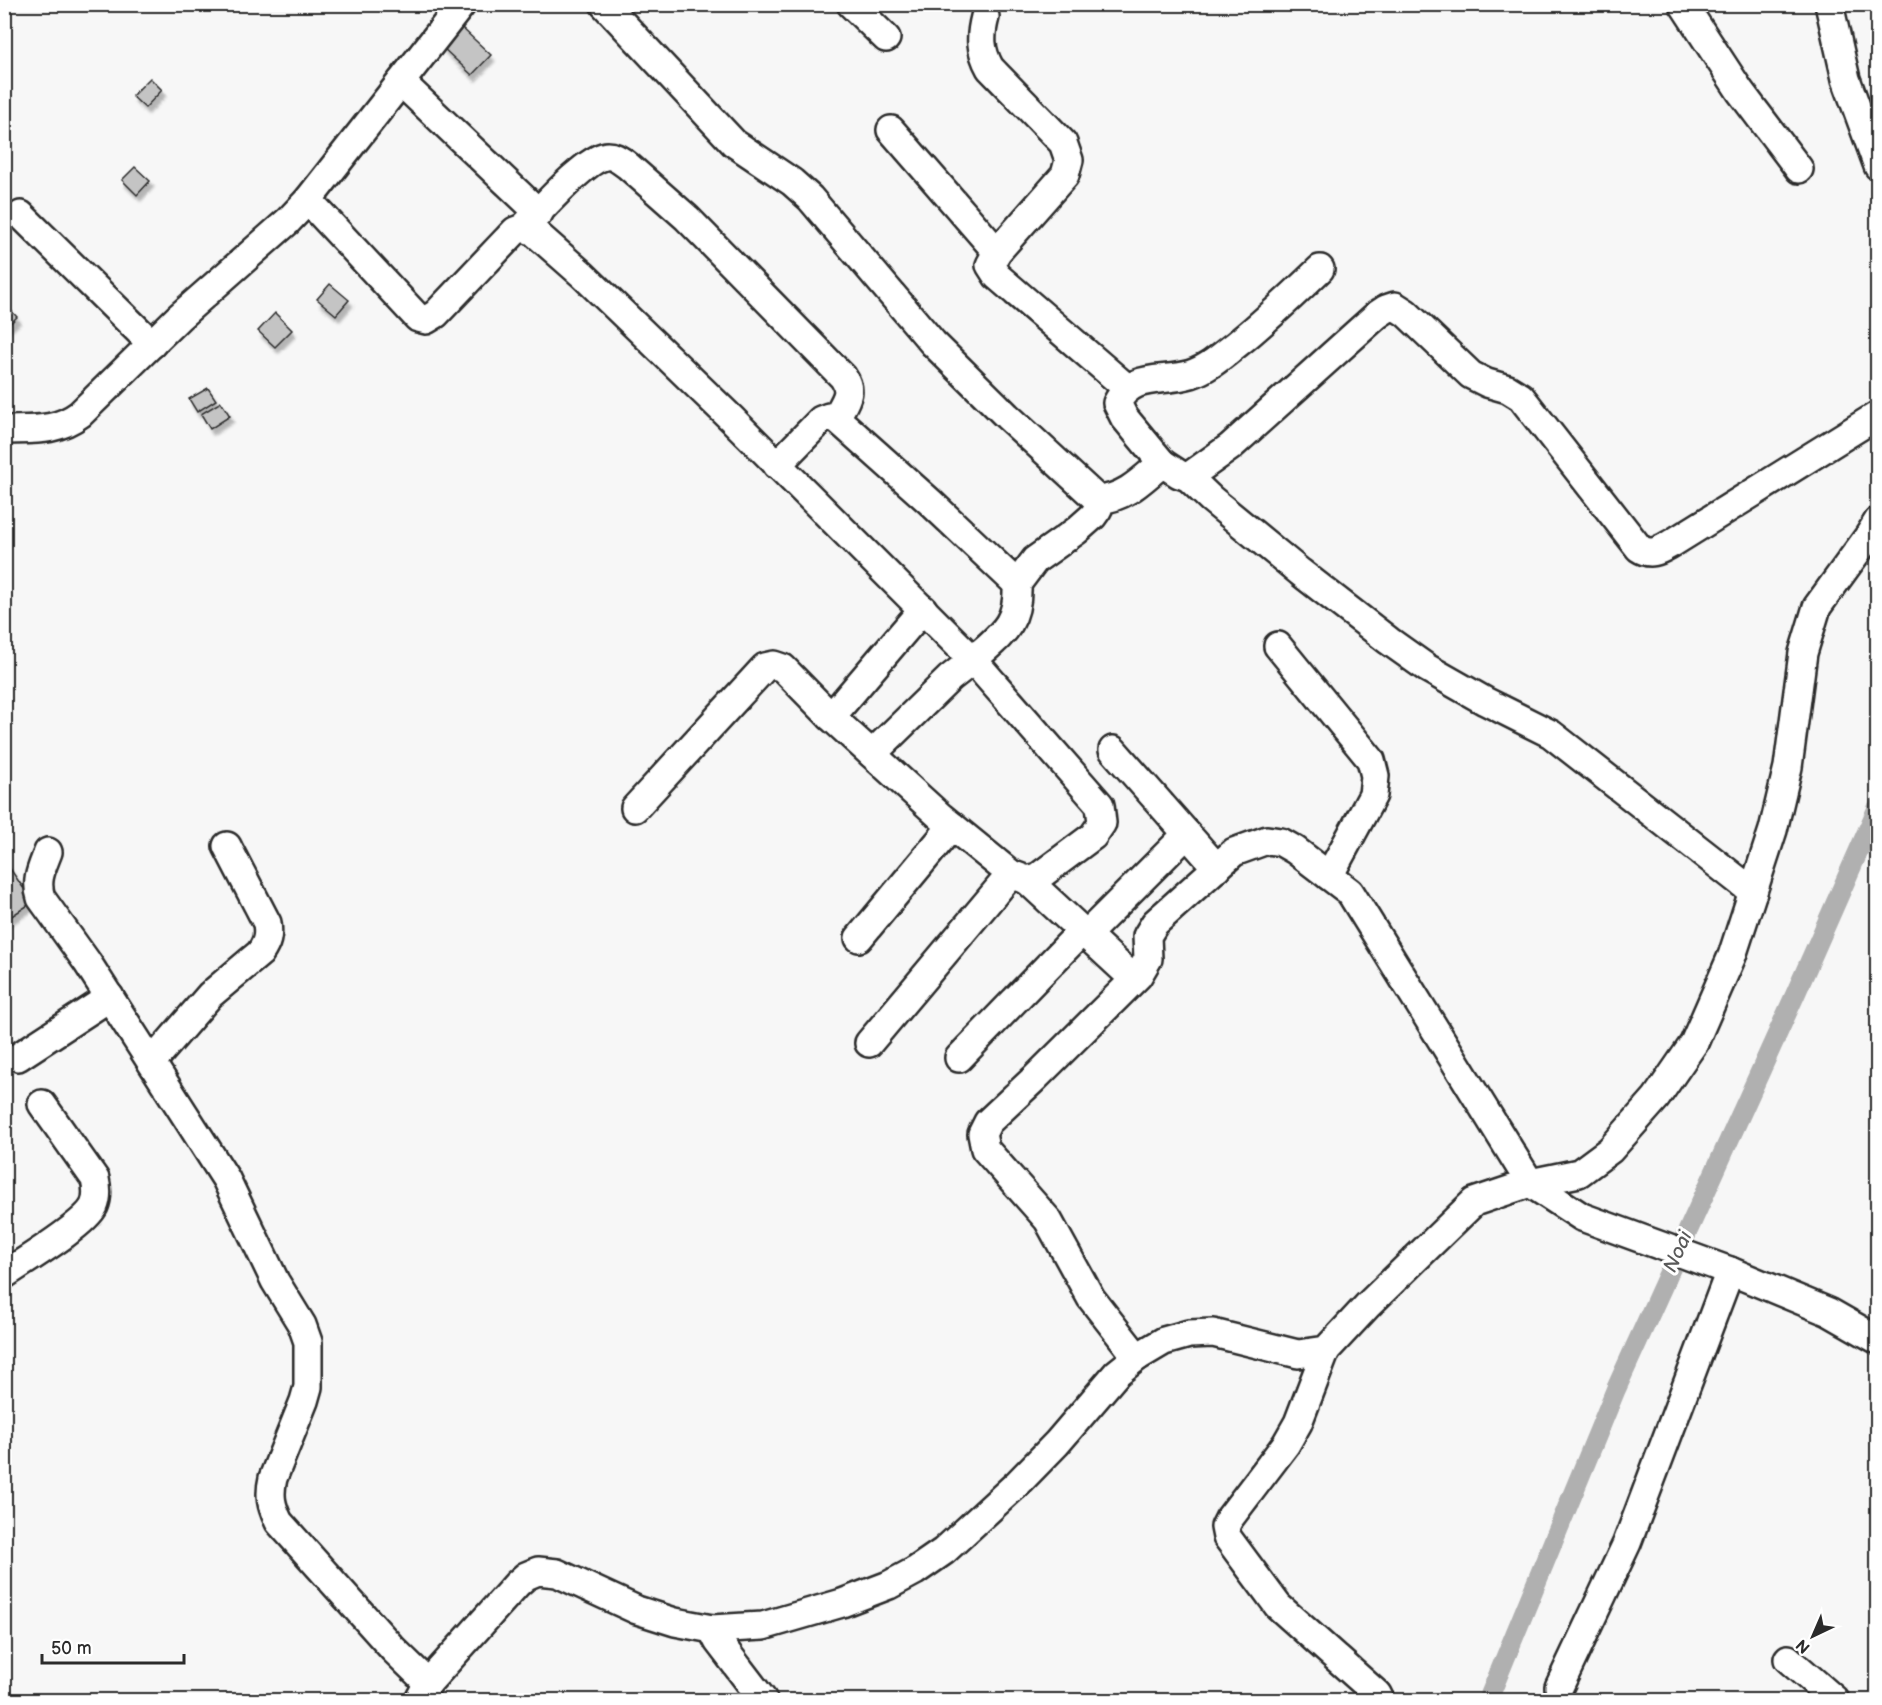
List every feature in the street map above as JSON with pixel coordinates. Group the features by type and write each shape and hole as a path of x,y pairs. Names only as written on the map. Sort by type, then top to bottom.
{"street":[{"path":"4,430 54,428 67,424 179,317 288,221 308,200 462,4"},
{"path":"604,4 734,143 792,182 810,198 933,343 1007,416 1098,500 1111,499 1132,489 1162,463"},
{"path":"851,4 886,38"},
{"path":"1683,4 1740,91 1799,169"},
{"path":"1829,4 1846,79 1878,166"},
{"path":"985,16 980,35 983,55 990,68 1063,143 1070,160 1065,175 997,252 990,265 997,276 1127,388"},
{"path":"401,82 531,220 533,231 583,275 973,660 1100,805 1102,823 1093,836 1038,877 1019,877 869,1043"},
{"path":"891,130 997,252"},
{"path":"308,200 418,318 426,320 436,314 515,231 531,220 579,172 606,156 617,158 687,218 843,377 848,385 849,393 836,418"},
{"path":"21,215 152,344"},
{"path":"1320,269 1267,320 1212,364 1190,374 1132,384 1122,393 1117,403 1124,417 1162,463 1188,477 1211,499 1300,572 1389,641 1427,668 1485,701 1551,734 1753,892"},
{"path":"1188,477 1230,447 1377,315 1395,306 1406,312 1471,375 1487,383 1508,389 1521,397 1639,548 1646,553 1653,553 1674,542 1878,415"},
{"path":"777,465 821,420 829,417 836,418 1017,584"},
{"path":"872,754 950,678 1006,630 1015,614 1017,584 1035,560 1093,516 1098,509 1098,500"},
{"path":"1380,1701 1377,1694 1278,1605 1233,1547 1227,1538 1225,1527 1229,1518 1286,1444 1298,1423 1326,1350 1368,1305 1474,1202 1530,1183 1580,1173 1610,1150 1656,1098 1694,1043 1732,956 1773,830 1788,767 1803,653 1817,607 1878,520"},
{"path":"831,717 923,609"},
{"path":"1278,646 1371,760 1376,776 1373,795 1329,876"},
{"path":"635,808 765,667 774,665 783,669 831,717 952,826 1019,877 1134,979"},
{"path":"1113,750 1217,868"},
{"path":"860,938 952,826"},
{"path":"959,1058 1187,834"},
{"path":"1137,1357 1091,1298 1048,1220 985,1149 982,1134 988,1122 1134,979 1148,959 1147,936 1155,923 1234,852 1267,840 1281,842 1295,850 1350,892 1530,1183 1582,1217 1725,1269 1829,1312 1876,1336"},
{"path":"152,1062 205,1000 260,953 266,944 267,923 227,846"},
{"path":"48,852 38,878 41,897 110,997 226,1179 275,1281 302,1325 308,1342 308,1387 273,1478 270,1491 271,1507 279,1522 393,1649 424,1692 517,1584 538,1570 557,1573 637,1610 675,1622 712,1629 763,1626 842,1603 889,1585 944,1551 1018,1483 1057,1443 1117,1373 1137,1357 1164,1341 1189,1334 1213,1333 1298,1354 1326,1350"},
{"path":"18,1057 110,997"},
{"path":"4,1275 86,1217 96,1200 98,1190 95,1179 42,1104"},
{"path":"1559,1687 1627,1543 1725,1269"},
{"path":"712,1629 718,1641 763,1701"},
{"path":"1788,1659 1835,1701"}],"building":[{"path":"461,27 491,55 472,75 442,47"},
{"path":"150,78 162,90 145,108 132,96"},
{"path":"135,167 150,181 137,195 122,180"},
{"path":"330,284 349,300 336,315 317,299"},
{"path":"4,303 17,317 4,329"},
{"path":"275,313 292,330 275,347 258,331"},
{"path":"208,388 216,400 197,412 189,399"},
{"path":"221,402 230,416 210,429 201,414"},
{"path":"4,860 33,902 4,921"}],"waterway":[{"name":"Noai","path":"1488,1700 1616,1389 1878,807"}]}
